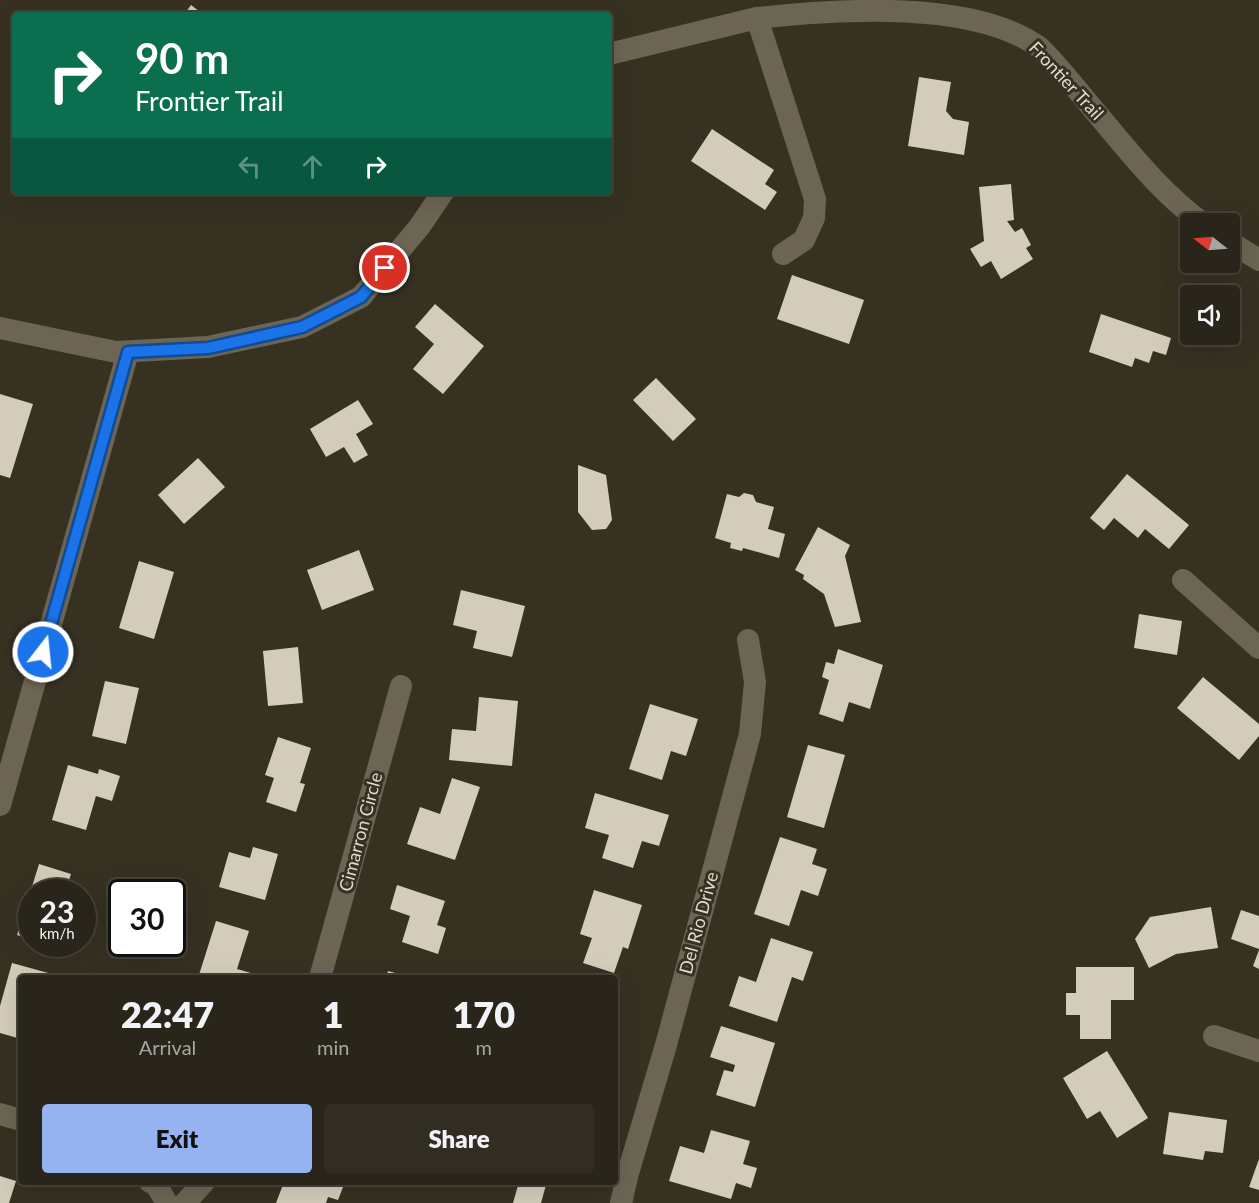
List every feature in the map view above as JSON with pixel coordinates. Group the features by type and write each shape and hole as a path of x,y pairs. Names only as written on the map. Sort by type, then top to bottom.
{"street":[{"name":"Frontier Trail","path":"612,53 757,18 868,7 941,9 976,7 1039,47 1138,162 1189,213"},
{"path":"757,18 815,199 814,218 804,240 783,254"},
{"path":"0,328 116,352 128,352 208,348 302,327 361,297 420,226 440,195"},
{"path":"1240,248 1259,260"},
{"path":"0,805 128,352"},
{"path":"1183,580 1259,648"},
{"name":"Del Rio Drive","path":"621,1203 750,734 755,682 748,640"},
{"name":"Cimarron Circle","path":"321,975 401,686"},
{"path":"1214,1036 1259,1051"},
{"path":"0,1114 18,1119"},
{"path":"156,1185 167,1203"},
{"path":"185,1203 201,1185"}],"building":[{"path":"191,5 200,12 186,12"},
{"path":"919,77 951,82 946,111 953,119 969,122 964,155 908,146"},
{"path":"712,129 774,170 765,184 777,192 765,210 691,161"},
{"path":"1011,184 1014,220 1007,221 1015,232 1022,228 1031,245 1026,248 1033,259 1001,279 991,261 981,267 970,249 984,241 979,187"},
{"path":"792,275 864,300 849,344 777,319"},
{"path":"435,304 484,346 443,394 413,369 434,344 415,327"},
{"path":"1101,314 1171,338 1166,355 1153,351 1149,363 1135,358 1132,367 1089,352"},
{"path":"656,378 696,419 673,441 633,400"},
{"path":"0,394 33,404 10,478 0,475"},
{"path":"358,400 373,424 356,434 368,455 354,463 344,447 326,457 310,429"},
{"path":"198,458 225,487 184,524 158,495"},
{"path":"578,465 606,475 612,520 606,529 592,530 578,512"},
{"path":"1127,474 1189,525 1169,549 1145,529 1138,538 1114,518 1104,530 1090,518"},
{"path":"744,493 753,495 756,502 774,507 768,529 785,534 779,558 743,548 742,551 730,548 731,543 715,538 727,494 739,497"},
{"path":"818,527 850,545 845,556 861,622 835,627 824,594 803,579 804,575 795,570"},
{"path":"359,550 374,590 322,610 307,570"},
{"path":"139,561 174,572 154,639 119,628"},
{"path":"461,590 525,606 512,657 473,648 477,631 453,625"},
{"path":"1139,614 1182,621 1177,655 1134,648"},
{"path":"298,647 303,703 268,706 263,651"},
{"path":"838,649 883,665 870,709 849,702 843,722 819,714 829,680 822,677 826,662 834,664"},
{"path":"1203,677 1259,724 1259,736 1239,760 1177,708"},
{"path":"105,681 139,688 126,744 92,736"},
{"path":"479,697 518,701 512,766 449,760 452,729 476,731"},
{"path":"650,704 698,719 686,756 671,751 662,780 629,769"},
{"path":"278,737 311,748 300,783 305,784 296,812 266,802 274,778 265,775"},
{"path":"808,745 845,755 824,828 787,817"},
{"path":"68,765 98,774 99,769 120,776 112,801 96,796 86,830 52,820"},
{"path":"452,778 480,787 455,860 407,844 420,807 440,814"},
{"path":"595,793 669,815 659,846 642,841 633,868 602,858 609,835 585,828"},
{"path":"780,837 817,849 812,864 827,869 818,896 801,890 789,926 754,914"},
{"path":"253,847 278,854 265,900 219,887 229,852 250,858"},
{"path":"39,864 71,874 69,879 34,879"},
{"path":"397,885 445,901 437,925 446,928 438,954 402,942 410,916 390,909"},
{"path":"594,890 642,905 628,949 623,947 614,973 583,963 592,938 580,934"},
{"path":"1211,907 1218,948 1176,954 1149,968 1135,939 1150,917"},
{"path":"1241,910 1259,916 1259,949 1231,939"},
{"path":"216,921 249,931 237,969 251,973 250,975 199,975"},
{"path":"771,938 813,952 803,981 792,977 777,1022 729,1006 739,976 756,982"},
{"path":"1259,950 1259,969 1253,966"},
{"path":"12,963 52,974 18,975 18,1038 0,1033 0,1006"},
{"path":"1076,967 1134,967 1134,1000 1111,1000 1111,1039 1080,1039 1080,1015 1066,1015 1066,993 1076,993"},
{"path":"388,971 403,975 387,975"},
{"path":"721,1026 775,1043 755,1107 716,1095 724,1070 733,1072 735,1065 710,1057"},
{"path":"1107,1051 1148,1118 1117,1138 1100,1111 1087,1119 1063,1078"},
{"path":"1169,1112 1227,1120 1223,1153 1205,1151 1203,1160 1163,1154"},
{"path":"711,1130 750,1141 743,1164 757,1168 751,1188 736,1183 731,1199 669,1181 680,1146 704,1153"},
{"path":"1259,1159 1259,1190 1249,1187"},
{"path":"0,1176 16,1181 9,1203 0,1203"},
{"path":"283,1185 344,1185 338,1200 328,1197 326,1203 276,1203"},
{"path":"518,1185 546,1185 541,1203 513,1203"}],"route":[{"path":"43,652 128,352 208,348 302,327 361,297 385,268"}]}
